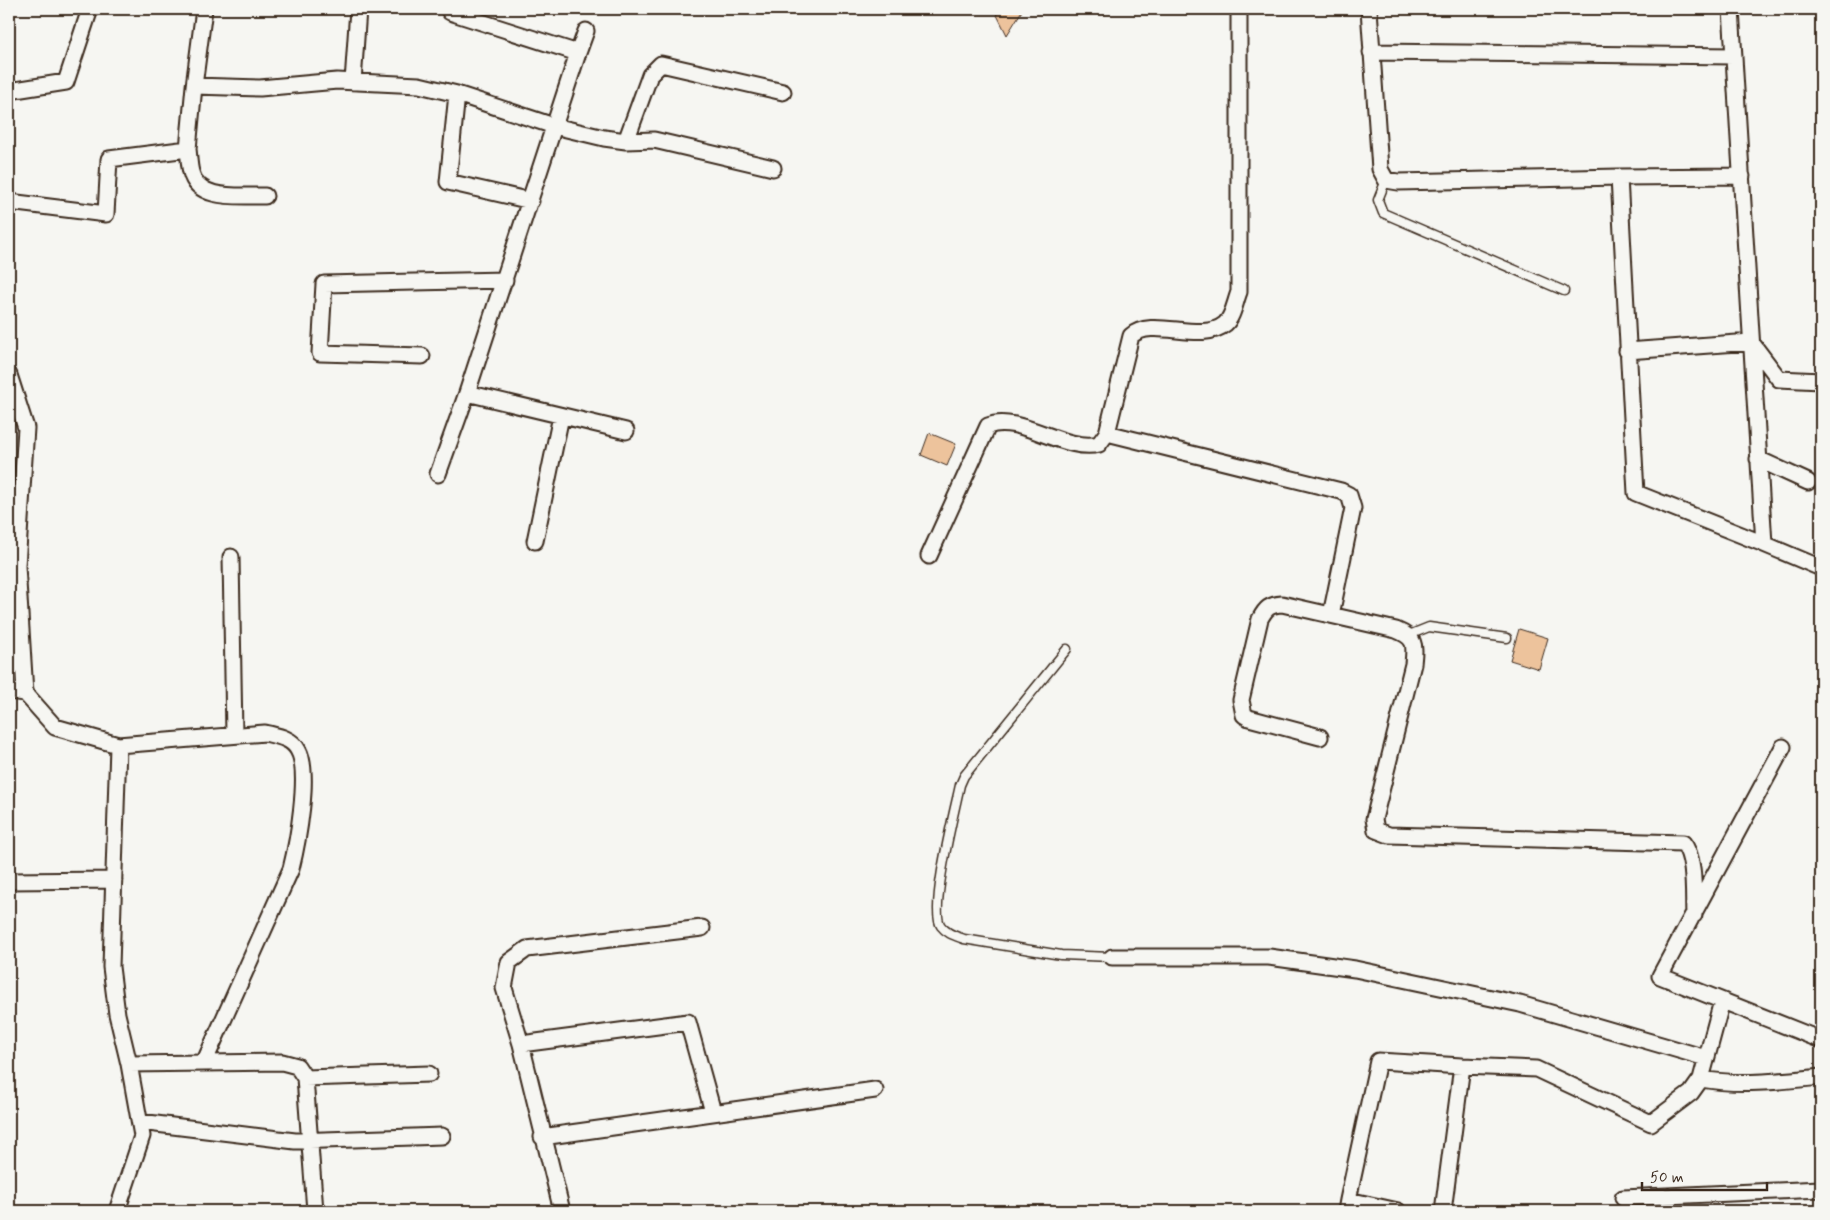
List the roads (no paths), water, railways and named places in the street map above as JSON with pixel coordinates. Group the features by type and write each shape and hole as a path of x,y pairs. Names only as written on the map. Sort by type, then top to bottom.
{"street":[{"path":"9,92 66,82 90,9"},
{"path":"204,9 188,149 191,174 199,187 210,194 265,196"},
{"path":"353,82 358,9"},
{"path":"929,556 988,426 1004,423 1079,444 1092,446 1099,444 1108,433 1131,336 1136,330 1213,330 1225,324 1228,320 1238,292 1238,9"},
{"path":"1369,9 1380,169 1386,180 1398,182 1742,176"},
{"path":"1731,9 1764,544"},
{"path":"450,12 578,53"},
{"path":"438,474 505,280 586,31"},
{"path":"1371,52 1734,56"},
{"path":"626,140 650,75 661,64 782,92"},
{"path":"194,86 260,88 337,81 419,85 457,94 554,126 604,138 654,140 773,168"},
{"path":"457,94 448,182 531,201"},
{"path":"9,202 106,214 109,159 188,149"},
{"path":"1619,177 1636,493 1821,568"},
{"path":"422,356 320,353 324,284 505,280"},
{"path":"1627,351 1751,342"},
{"path":"1751,342 1779,379 1821,381"},
{"path":"9,375 26,428 17,566 25,693 56,727 118,745 265,733 281,736 299,750 302,764 299,836 291,870 204,1063"},
{"path":"467,393 626,431"},
{"path":"535,541 561,416"},
{"path":"1108,433 1341,491 1349,495 1353,508 1331,615"},
{"path":"1758,459 1808,482"},
{"path":"230,557 234,735"},
{"path":"1320,737 1248,718 1244,715 1241,700 1260,619 1266,608 1282,604 1331,615 1396,630 1409,635 1414,642 1413,664 1374,819 1376,830 1389,834 1676,841 1683,843 1689,854 1694,915"},
{"path":"9,691 25,693"},
{"path":"117,1211 142,1136 129,1064 117,1014 111,967 118,745"},
{"path":"1783,747 1660,976 1821,1040"},
{"path":"9,881 114,880"},
{"path":"562,1211 542,1137 521,1044 504,988 509,962 527,949 702,928"},
{"path":"1112,957 1269,957 1355,970 1520,1004 1706,1058"},
{"path":"1398,1211 1347,1206 1378,1060 1536,1069 1651,1123 1691,1093 1701,1078 1722,1000"},
{"path":"521,1044 688,1022 713,1112"},
{"path":"129,1064 282,1062 297,1066 305,1078 315,1211"},
{"path":"1443,1211 1462,1066"},
{"path":"305,1078 429,1074"},
{"path":"1701,1078 1718,1082 1777,1082 1821,1077"},
{"path":"542,1137 875,1090"},
{"path":"140,1122 295,1141 442,1136"},
{"path":"1623,1198 1821,1189"}],"lane":[{"path":"1386,180 1378,200 1383,213 1564,291"},
{"path":"1409,635 1428,626 1507,638"},
{"path":"1067,649 964,776 960,785 942,875 937,916 940,926 950,934 964,939 1061,955 1112,957"}]}
